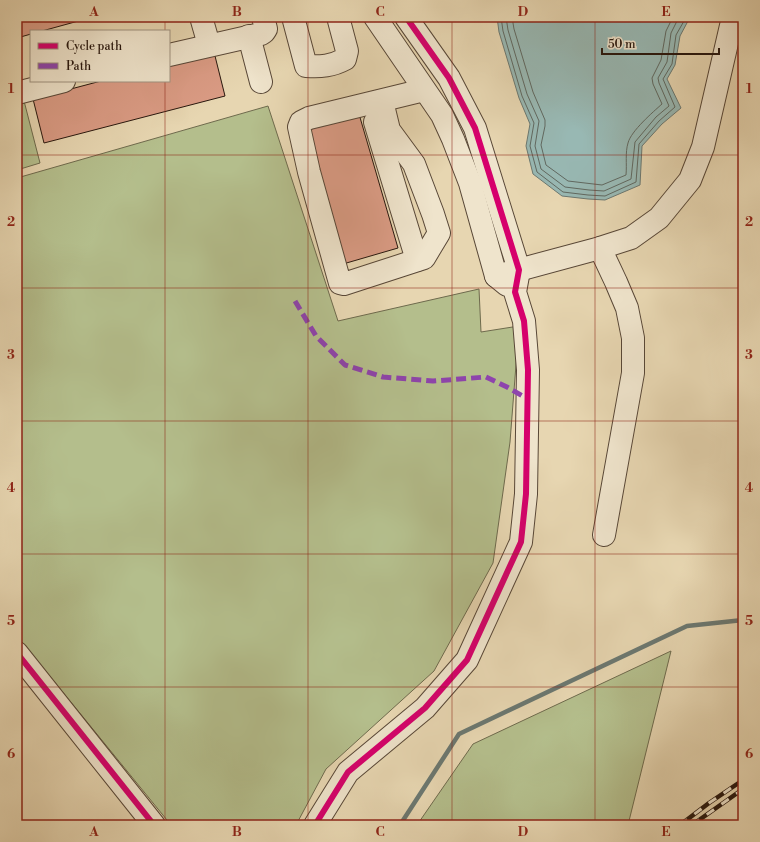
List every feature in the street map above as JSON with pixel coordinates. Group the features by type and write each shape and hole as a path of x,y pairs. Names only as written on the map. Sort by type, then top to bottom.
{"street":[{"path":"201,17 209,45"},
{"path":"170,55 264,32 266,29 262,17"},
{"path":"293,17 306,66 321,67 345,60 347,52 338,17"},
{"path":"376,17 442,115 470,183 496,276 515,292"},
{"path":"315,825 348,772 425,708 467,660 520,542 526,494 528,370 524,321 515,292 520,270 475,128 449,78 406,17"},
{"path":"496,276 600,248 631,238 658,218 690,180 703,147 733,17"},
{"path":"249,36 261,82"},
{"path":"17,93 60,82"},
{"path":"376,102 388,130 414,164 439,233 424,258 344,284 340,283 309,172 299,127 301,122 309,118 424,90"},
{"path":"376,102 417,260"},
{"path":"600,248 627,308 633,338 633,373 604,535"},
{"path":"17,653 154,825"}],"green space":[{"path":"23,97 40,163 17,170 17,98"},
{"path":"268,106 338,321 479,289 481,332 519,326 510,442 493,563 434,671 326,769 296,825 171,825 17,636 17,178"},
{"path":"671,651 628,825 417,825 473,744"}],"water":[{"path":"497,17 688,17 688,21 680,36 675,65 667,79 681,108 662,124 642,146 640,185 605,200 588,199 562,196 533,174 526,146 530,124 519,98 499,32"}],"building":[{"path":"17,17 93,17 46,30 30,30 30,34 17,38"},
{"path":"214,52 225,96 44,143 33,99 97,82 170,82 170,63"},
{"path":"359,114 398,248 343,264 304,130"}],"waterway":[{"path":"400,825 459,734 687,626 743,620"}],"railway":[{"path":"680,825 743,780"},
{"path":"692,825 743,789"}],"marked path":[{"path":"295,301 316,336 345,365 383,377 433,381 486,377 528,399"}],"cycle path":[{"path":"315,825 348,772 425,708 467,660 521,542 526,494 528,370 524,321 515,292 519,270 475,128 449,78 406,17"},
{"path":"17,653 154,825"}]}
